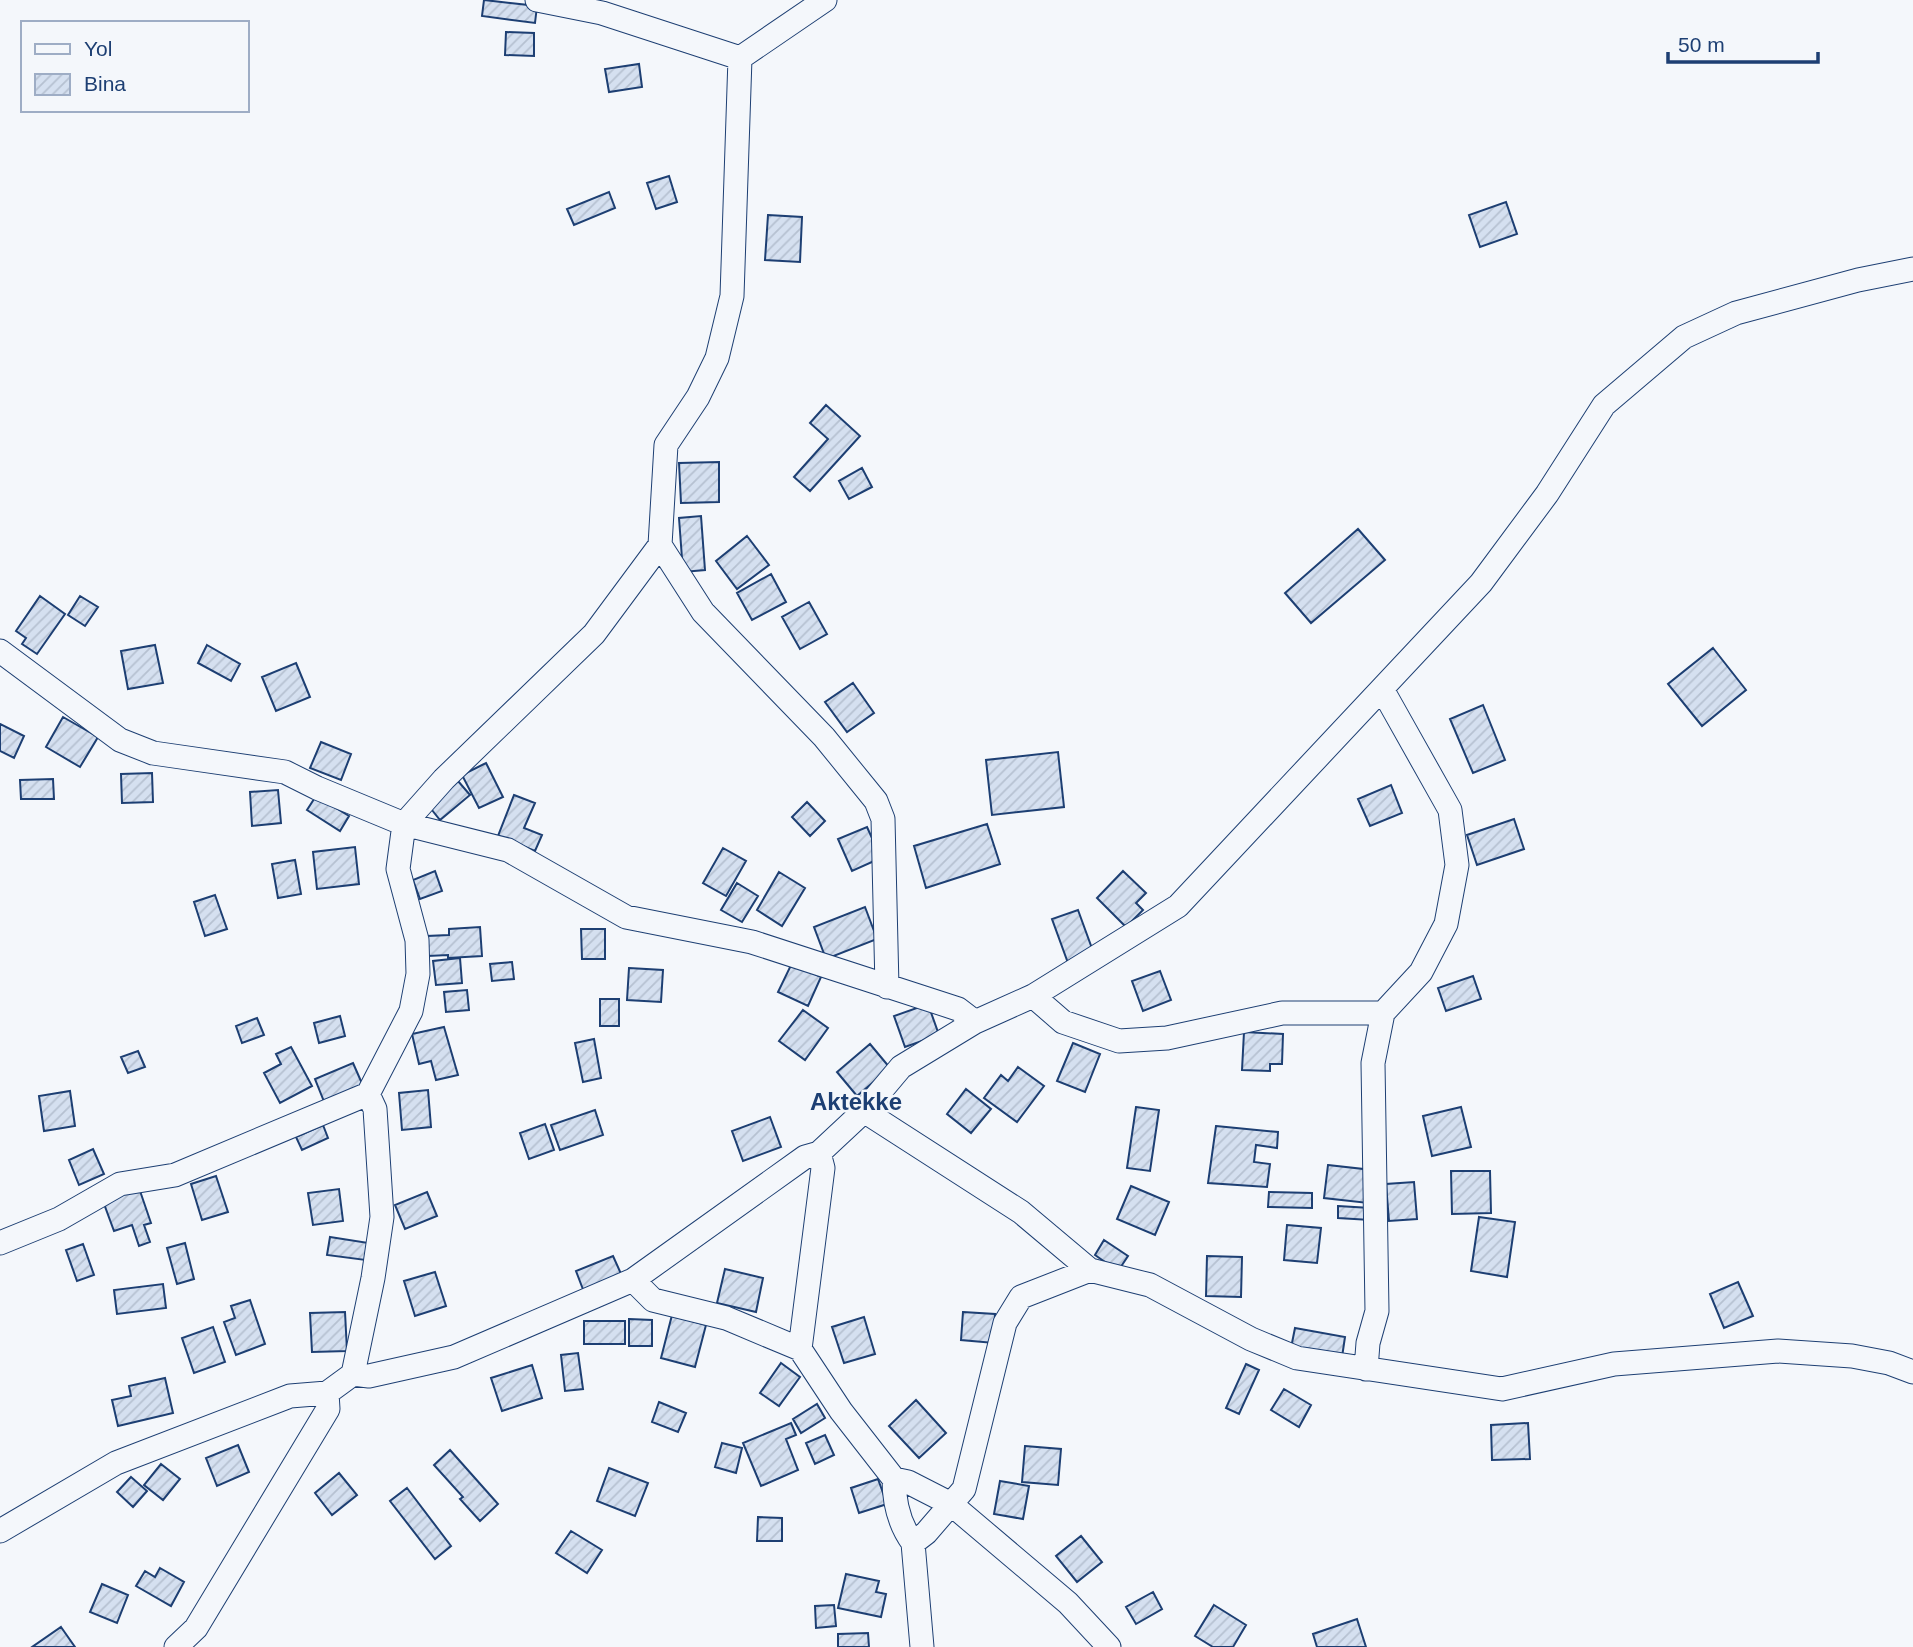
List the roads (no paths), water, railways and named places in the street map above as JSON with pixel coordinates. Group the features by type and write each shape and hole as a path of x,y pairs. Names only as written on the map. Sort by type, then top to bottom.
{"street":[{"path":"537,0 602,13 740,58"},
{"path":"740,58 825,0"},
{"path":"0,1243 59,1219 120,1184 175,1175 368,1094 411,1011 418,974 417,940 398,869 404,824 444,779 594,634 660,545 666,445 698,397 717,358 732,296 740,58"},
{"path":"353,1374 369,1376 454,1357 633,1280 805,1157 819,1153 864,1111 901,1067 975,1022 1033,996 1178,906 1481,583 1547,494 1605,405 1684,337 1736,313 1913,268"},
{"path":"660,545 703,612 824,737 876,801 883,819 887,987"},
{"path":"0,651 120,740 153,753 285,772 404,824 508,850 626,917 752,942 958,1009 975,1022"},
{"path":"1366,1369 1368,1343 1377,1311 1373,1063 1383,1013 1421,972 1446,924 1457,865 1450,810 1382,689"},
{"path":"1033,996 1063,1022 1119,1041 1167,1038 1282,1013 1383,1013"},
{"path":"0,1531 116,1463 289,1396 327,1394 353,1374 373,1278 382,1217 375,1109 368,1094"},
{"path":"864,1111 1021,1212 1090,1270 1150,1285 1251,1339 1297,1359 1502,1390 1614,1364 1778,1351 1852,1356 1889,1363 1913,1372"},
{"path":"800,1349 823,1168 819,1153"},
{"path":"913,1543 926,1534 964,1489 1005,1323 1021,1297 1090,1270"},
{"path":"633,1280 653,1300 726,1318 800,1349 841,1411 894,1479 894,1496 904,1531 913,1543 922,1647"},
{"path":"176,1647 196,1628 328,1409 327,1394"},
{"path":"894,1479 908,1482 951,1504 1068,1603 1109,1647"}],"district":[{"name":"Aktekke","path":"856,1102"}]}
